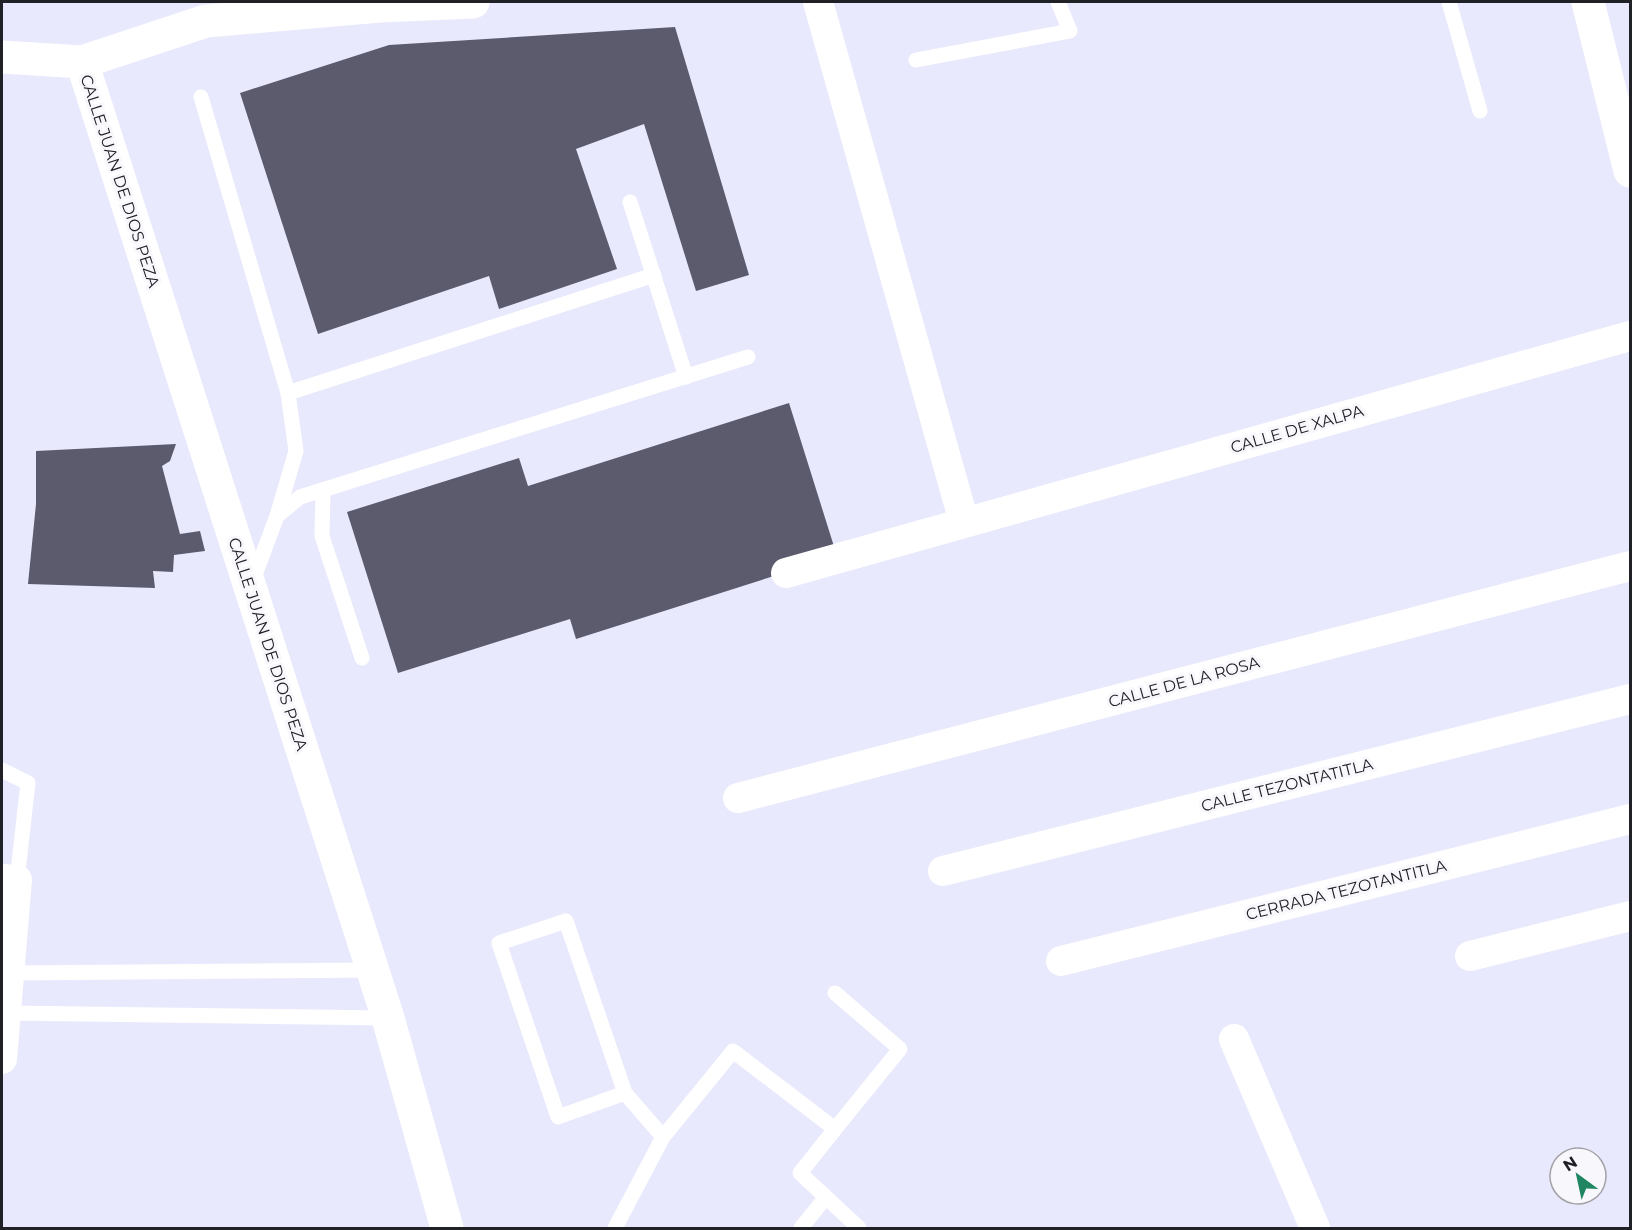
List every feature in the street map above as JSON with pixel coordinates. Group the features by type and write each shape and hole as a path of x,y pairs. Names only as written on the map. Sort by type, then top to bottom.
{"street":[{"path":"2,57 82,62 206,21 380,6 473,2"},
{"path":"818,2 964,522"},
{"path":"1594,3 1630,171"},
{"name":"CALLE JUAN DE DIOS PEZA","path":"82,62 373,970 447,1228"},
{"name":"CALLE DE XALPA","path":"786,573 1630,336"},
{"name":"CALLE DE LA ROSA","path":"738,798 1630,566"},
{"name":"CALLE TEZONTATITLA","path":"943,871 1630,699"},
{"name":"CERRADA TEZOTANTITLA","path":"1061,961 1630,819"},
{"path":"2,1059 8,973 9,880"},
{"path":"1470,956 1630,916"},
{"path":"1234,1039 1316,1228"}],"lane":[{"path":"916,60 1070,31 1059,2"},
{"path":"1449,2 1480,111"},
{"path":"201,97 288,393 296,452 278,516 250,588"},
{"path":"630,202 686,377"},
{"path":"288,393 654,275"},
{"path":"278,516 300,497 747,357"},
{"path":"323,490 322,536 362,658"},
{"path":"2,770 28,783 9,880"},
{"path":"625,1093 558,1117 499,943 566,921 625,1093 663,1137"},
{"path":"8,973 373,970"},
{"path":"835,993 900,1049 800,1173 859,1228"},
{"path":"5,1013 388,1018"},
{"path":"615,1228 663,1137 732,1052 835,1129"},
{"path":"801,1228 826,1197"}],"building":[{"path":"675,27 749,275 696,291 644,124 576,149 617,269 499,309 489,276 318,334 240,93 389,45"},
{"path":"789,403 837,556 576,639 570,619 398,673 347,512 519,458 528,486"},
{"path":"176,444 170,461 162,466 180,534 200,531 205,551 174,555 173,572 153,571 155,588 28,584 36,504 36,451"}]}
